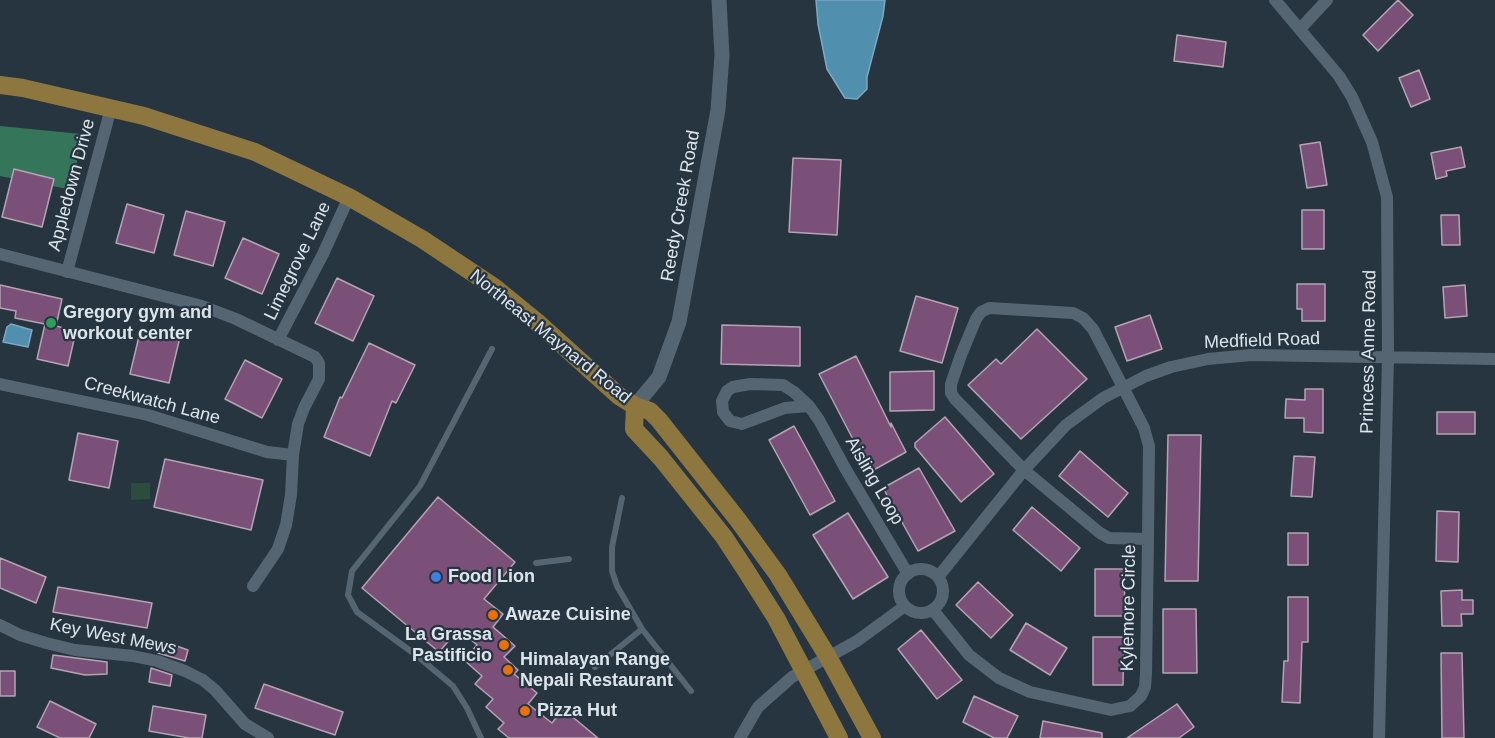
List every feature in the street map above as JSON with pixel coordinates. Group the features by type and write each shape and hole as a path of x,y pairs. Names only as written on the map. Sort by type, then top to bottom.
{"main road":[{"name":"Northeast Maynard Road","path":"0,85 23,88 144,116 255,152 349,197 422,239 494,287 537,322 619,396 635,406 650,411 659,420 778,575 828,657 872,738"},
{"name":"Northeast Maynard Road","path":"635,406 634,429 661,458 724,537 776,618 839,738"}],"street":[{"name":"Reedy Creek Road","path":"635,406 659,377 680,322 718,110 722,43 719,0"},
{"name":"Princess Anne Road","path":"1275,0 1339,76 1352,97 1372,142 1387,197 1388,357 1379,738"},
{"path":"1300,29 1327,0"},
{"name":"Appledown Drive","path":"67,272 111,108"},
{"name":"Limegrove Lane","path":"278,340 323,254 349,197"},
{"name":"Appledown Drive","path":"0,254 202,306 236,319 315,357 320,367 319,379 298,424 286,525 278,549 253,586"},
{"name":"Kylemore Circle","path":"933,610 969,655 984,668 1015,686 1030,692 1111,710 1123,709 1136,702 1144,687 1149,446 1144,428 1089,324 1074,313 989,308 981,312 951,384 951,393 1024,470"},
{"name":"Medfield Road","path":"938,577 1024,470 1066,425 1122,387 1171,367 1208,359 1251,355 1495,359"},
{"name":"Creekwatch Lane","path":"0,384 148,415 267,452 293,455"},
{"name":"Aisling Loop","path":"809,406 785,408 742,424 730,421 723,412 722,401 727,391 733,387 750,384 783,385 794,392 809,406 908,574"},
{"path":"1024,470 1109,538 1148,539"},
{"path":"920,569 933,572 938,577 944,590 939,605 933,610 921,613 909,610 905,606 899,593 903,579 908,574 920,569"},
{"path":"740,738 758,707 803,669 857,641 905,606"},
{"name":"Key West Mews","path":"0,625 20,635 56,646 133,656 157,661 185,671 203,680 245,724 268,738"}],"lane":[{"path":"481,738 467,708 453,686 416,655 357,612 348,595 352,571 420,486 492,348"},
{"path":"622,498 612,547 612,571 617,586 642,629 691,691"},
{"path":"536,563 569,559"},
{"path":"595,667 642,629"}],"green space":[{"path":"0,126 81,134 73,190 0,176"},
{"path":"131,483 150,483 150,499 131,500"}],"water":[{"path":"816,0 885,0 867,77 867,89 857,99 845,98 827,69 818,24"},
{"path":"11,324 32,330 28,347 3,342 7,327"}],"building":[{"path":"1398,0 1413,15 1378,51 1363,35"},
{"path":"1177,35 1226,42 1223,67 1174,61"},
{"path":"1419,70 1430,99 1411,107 1399,78"},
{"path":"1320,142 1327,185 1307,188 1300,145"},
{"path":"1461,147 1465,167 1446,171 1447,176 1436,179 1431,153"},
{"path":"793,158 841,160 837,235 789,232"},
{"path":"14,169 54,179 42,227 2,217"},
{"path":"127,204 164,215 154,253 116,243"},
{"path":"1302,210 1324,210 1324,249 1302,249"},
{"path":"186,211 225,222 213,266 174,255"},
{"path":"1441,215 1459,215 1460,245 1442,245"},
{"path":"243,238 279,254 262,294 225,278"},
{"path":"337,278 374,296 353,341 315,323"},
{"path":"1297,284 1325,284 1325,321 1302,321 1302,309 1297,309"},
{"name":"Gregory gym and workout center","path":"0,285 62,299 56,326 76,331 68,366 37,359 45,324 15,318 16,311 0,308"},
{"path":"1465,285 1467,316 1445,318 1443,287"},
{"path":"916,296 958,308 942,363 900,351"},
{"path":"1150,315 1162,349 1127,361 1115,327"},
{"path":"722,325 800,327 800,366 721,364"},
{"path":"141,328 180,337 169,383 130,374"},
{"path":"1037,329 1087,379 1021,439 968,385 996,359 1001,364"},
{"path":"369,343 415,365 396,403 392,401 370,456 324,437 340,397 342,398"},
{"path":"856,356 906,452 870,472 819,374"},
{"path":"245,360 282,379 262,418 225,399"},
{"path":"934,371 934,410 890,411 890,372"},
{"path":"1305,389 1323,389 1323,433 1304,432 1304,418 1285,418 1286,399 1305,400"},
{"path":"1437,412 1475,412 1475,434 1437,434"},
{"path":"945,417 994,474 961,502 915,447 915,443"},
{"path":"794,426 835,501 810,515 769,440"},
{"path":"78,433 118,441 109,488 69,480"},
{"path":"1168,435 1201,435 1198,581 1165,581"},
{"path":"1080,451 1128,493 1108,517 1059,476"},
{"path":"1294,456 1315,457 1312,497 1291,496"},
{"path":"165,459 263,480 251,530 154,507"},
{"path":"919,468 955,531 918,551 883,488"},
{"path":"438,497 515,562 484,599 503,614 493,627 515,646 504,657 518,670 514,674 537,693 528,704 552,723 563,709 598,738 509,738 498,729 504,723 486,707 493,699 475,684 482,676 464,660 477,645 459,629 439,652 362,588"},
{"path":"1032,507 1080,548 1061,571 1013,530"},
{"path":"1437,511 1459,512 1458,562 1436,561"},
{"path":"848,513 888,577 853,599 813,535"},
{"path":"1288,533 1308,533 1308,565 1288,565"},
{"path":"0,558 46,577 36,603 0,588"},
{"path":"1095,569 1124,569 1125,616 1095,616"},
{"path":"978,582 1013,615 991,638 956,605"},
{"path":"58,587 152,603 147,628 53,612"},
{"path":"1462,590 1462,600 1473,600 1473,614 1461,614 1462,626 1442,626 1441,591"},
{"path":"1288,597 1308,597 1308,642 1302,642 1300,703 1282,702 1284,661 1288,661"},
{"path":"1163,609 1196,609 1197,673 1163,673"},
{"path":"1026,623 1067,648 1050,675 1010,650"},
{"path":"921,630 962,680 937,699 898,649"},
{"path":"1093,637 1124,637 1123,685 1093,685"},
{"path":"162,641 188,650 185,661 158,653"},
{"path":"1441,653 1462,653 1464,738 1442,738"},
{"path":"53,655 107,662 107,674 85,675 51,668"},
{"path":"151,668 172,675 170,686 149,682"},
{"path":"0,671 15,671 15,696 0,696"},
{"path":"264,684 343,712 335,735 255,708"},
{"path":"974,696 1018,716 1007,738 994,738 963,722"},
{"path":"50,701 96,724 89,738 60,738 37,727"},
{"path":"1177,704 1194,727 1179,738 1127,738"},
{"path":"153,706 206,715 202,738 149,731"},
{"path":"1043,721 1102,733 1102,738 1040,738"}],"place":[{"name":"Gregory gym and workout center","path":"51,323"},
{"name":"Food Lion","path":"436,577"},
{"name":"Awaze Cuisine","path":"493,615"},
{"name":"La Grassa Pastificio","path":"504,645"},
{"name":"Himalayan Range Nepali Restaurant","path":"508,670"},
{"name":"Pizza Hut","path":"525,711"}]}
